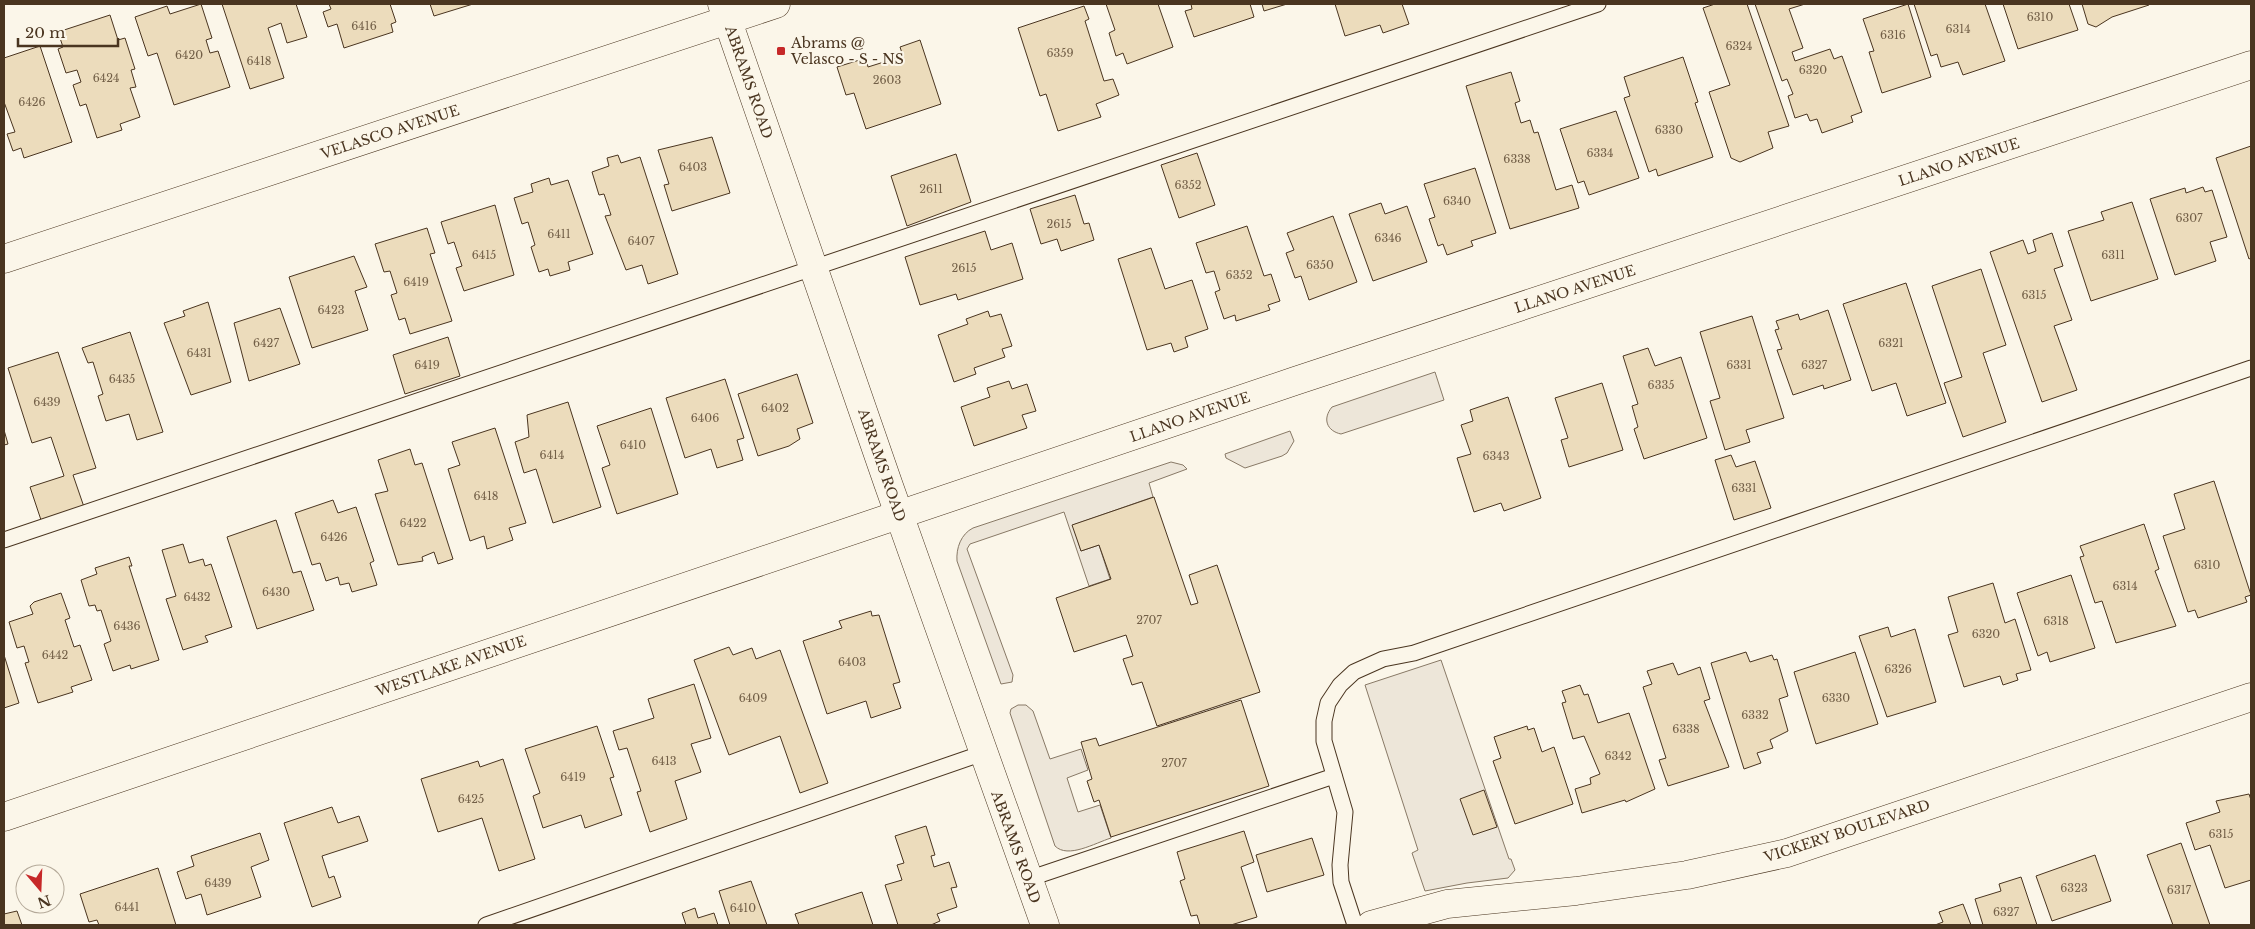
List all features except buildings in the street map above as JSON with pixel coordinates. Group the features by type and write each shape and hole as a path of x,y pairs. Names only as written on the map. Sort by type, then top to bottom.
{"street":[{"name":"VELASCO AVENUE","path":"4,259 724,12 776,4"},
{"name":"ABRAMS ROAD","path":"724,12 1044,925"},
{"name":"LLANO AVENUE","path":"899,515 1314,375 2251,65"},
{"name":"WESTLAKE AVENUE","path":"4,817 899,515"},
{"name":"VICKERY BOULEVARD","path":"1372,925 1447,904 1576,891 1678,876 1787,853 2251,697"}],"lane":[{"path":"4,540 1598,4"},
{"path":"1355,925 1341,882 1340,865 1345,812 1324,741 1324,721 1328,704 1340,685 1354,672 1383,659 1414,653 2251,368"},
{"path":"486,925 983,753"},
{"path":"1028,879 1334,776"}],"shaded area":[{"path":"1435,372 1444,400 1341,434 1329,427 1327,416 1332,407"},
{"path":"1290,431 1294,441 1287,453 1282,456 1245,468 1226,458 1225,454"},
{"path":"1171,462 1183,465 1187,469 1149,483 1153,497 1073,525 1081,551 1099,545 1110,579 1089,586 1064,512 970,544 967,549 1013,675 1012,682 1001,684 957,561 958,546 965,534 973,528"},
{"path":"1441,660 1509,859 1511,859 1515,870 1508,878 1425,891 1412,853 1418,850 1365,685"},
{"path":"1018,705 1026,705 1033,711 1050,759 1081,749 1088,770 1067,778 1078,812 1100,805 1111,838 1082,849 1067,851 1060,850 1055,846 1010,713 1011,709"}],"place":[{"name":"Abrams @ Velasco - S - NS","path":"781,51"}]}
